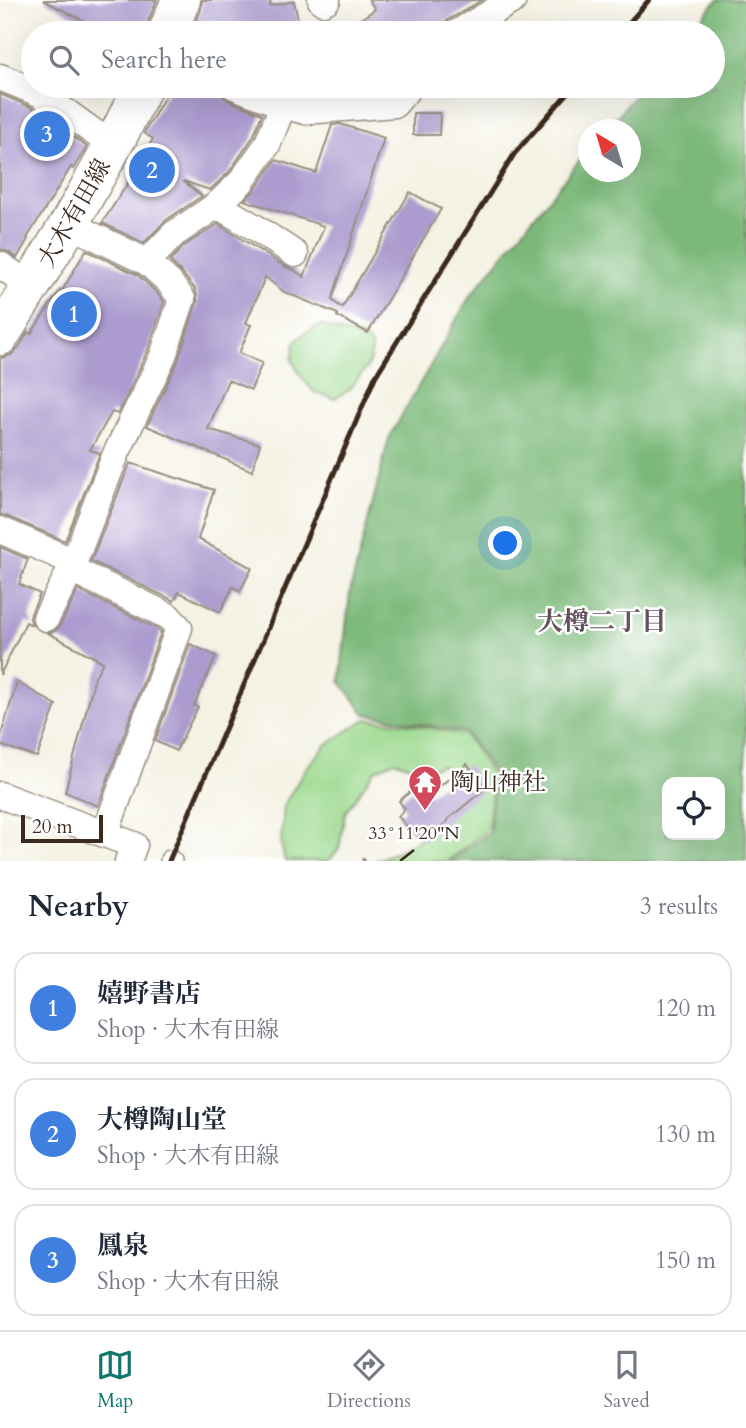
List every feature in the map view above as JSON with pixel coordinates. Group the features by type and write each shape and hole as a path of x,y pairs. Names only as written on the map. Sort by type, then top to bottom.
{"main road":[{"path":"172,21 181,0"},
{"name":"大木有田線","path":"0,336 69,224 137,98"}],"street":[{"path":"321,0 327,0"},
{"path":"477,21 513,0"},
{"path":"0,77 21,85"},
{"path":"48,98 113,146"},
{"path":"265,98 305,111 395,104 400,98"},
{"path":"147,262 174,234 217,205 241,182 267,145 283,105"},
{"path":"217,205 295,254"},
{"path":"46,618 73,565 116,454 163,356 182,299 169,282 147,262 69,224"},
{"path":"0,265 31,286"},
{"path":"0,530 73,565 168,616 180,628 105,834"},
{"path":"0,795 105,834 138,852"}],"green space":[{"path":"717,0 746,0 746,861 450,861 490,832 495,773 465,732 365,714 340,681 350,592 389,438 470,296 578,162 578,182 641,182 641,119 615,119 633,98 725,98 725,21 699,21"},
{"path":"322,325 360,336 370,343 372,351 368,366 349,390 334,399 314,392 292,360 295,342 306,332"},
{"path":"366,719 465,735 493,775 488,829 447,861 375,861 441,828 466,794 442,765 425,771 395,761 375,770 345,813 339,848 329,861 285,861 281,843 284,805 306,768 327,744"}],"building":[{"path":"43,0 157,0 148,21 84,21"},
{"path":"202,0 271,0 270,6 294,1 298,21 196,21"},
{"path":"369,0 482,0 447,21 358,21 375,9"},
{"path":"0,94 33,108 87,147 73,169 71,167 17,258 0,249"},
{"path":"164,98 225,98 262,114 253,137 229,172 210,190 183,181 202,196 165,221 144,243 102,223 153,139 144,133"},
{"path":"413,113 440,113 439,135 413,135"},
{"path":"340,124 384,138 332,300 342,308 410,192 441,209 368,333 337,316 338,314 284,292 265,277 246,323 251,325 239,353 262,363 251,390 228,380 208,429 260,444 252,471 147,426 177,363 197,303 195,289 170,261 184,246 218,224 304,277 324,226 244,200 254,191 276,160 316,173 332,125"},
{"path":"86,250 138,275 164,302 148,350 118,414 112,412 90,450 100,453 65,541 0,515 0,358 11,355 28,332 31,334 60,290 62,291"},
{"path":"130,463 214,490 198,539 252,568 240,591 233,587 220,612 179,592 174,601 91,561"},
{"path":"0,547 28,559 19,584 40,594 30,618 32,625 26,622 0,675"},
{"path":"78,590 161,632 98,806 65,792 95,677 103,662 48,633 60,626"},
{"path":"190,644 216,656 194,706 198,707 176,751 155,741"},
{"path":"17,682 56,705 37,757 0,745"},
{"path":"467,764 486,788 424,841 416,830 412,833 398,816 405,809 399,801 421,783 429,795"}],"railway":[{"path":"631,21 649,0"},
{"path":"169,861 375,377 515,153 563,98"}],"place":[{"name":"鳳泉","path":"47,134"},
{"name":"大樽陶山堂","path":"152,170"},
{"name":"嬉野書店","path":"74,314"},
{"name":"陶山神社","path":"425,812"}],"district":[{"name":"大樽二丁目","path":"602,621"}]}
